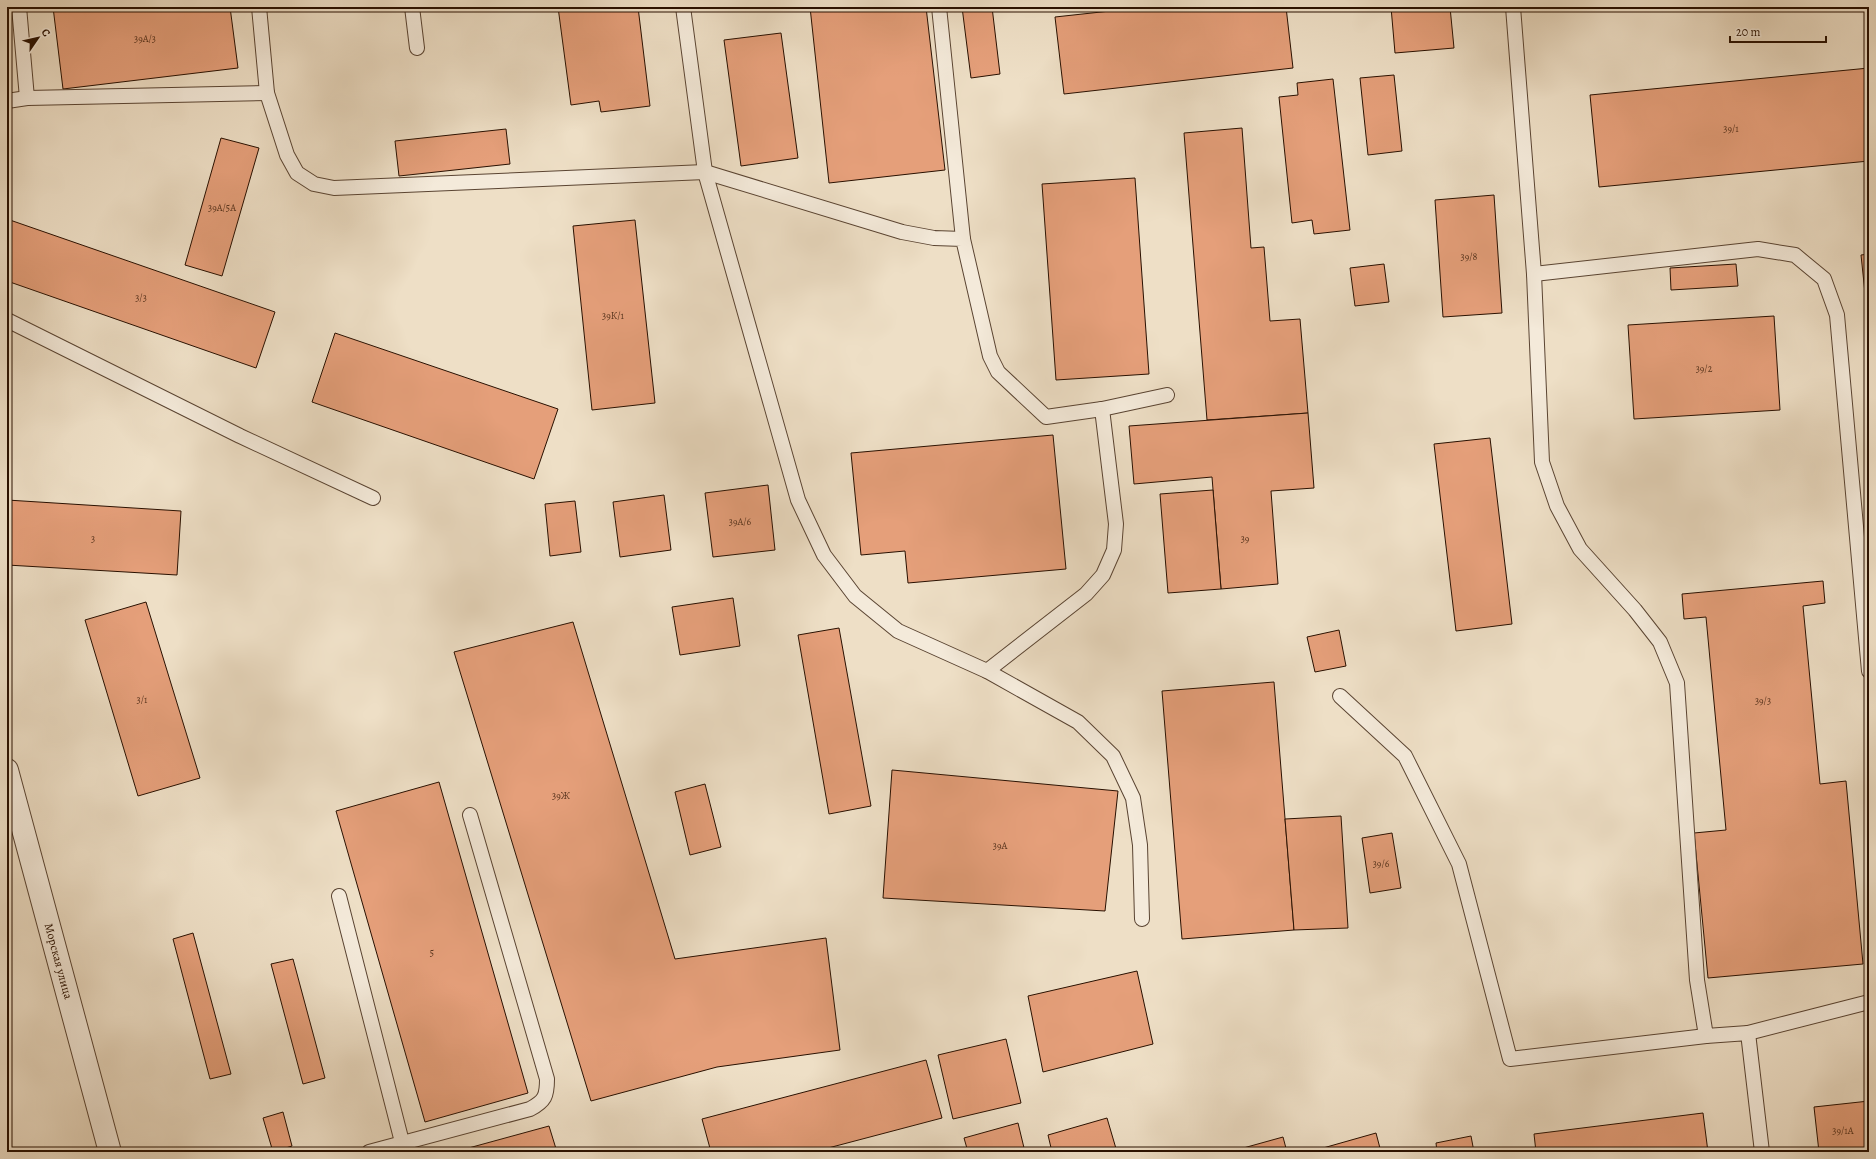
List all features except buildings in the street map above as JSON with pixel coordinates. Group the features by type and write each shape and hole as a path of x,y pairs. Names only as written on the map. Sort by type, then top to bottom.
{"street":[{"name":"Морская улица","path":"7,770 110,1152"}],"lane":[{"path":"19,7 27,98"},
{"path":"259,7 267,93 287,155 297,173 314,184 334,188 705,172 902,232 934,238 963,239"},
{"path":"412,7 417,48"},
{"path":"683,7 705,172 798,500 824,555 855,596 898,631 987,670 1078,722 1113,756 1133,798 1140,845 1142,919"},
{"path":"938,7 963,239 990,356 998,372 1046,417 1102,409 1168,395"},
{"path":"1513,7 1534,274 1542,462 1556,506 1580,549 1635,610 1660,642 1677,683 1697,980 1706,1036"},
{"path":"7,100 27,98 267,93"},
{"path":"1534,274 1758,249 1795,255 1824,279 1837,315 1869,671"},
{"path":"7,320 240,436 373,498"},
{"path":"987,670 1086,594 1103,575 1114,550 1116,524 1102,409"},
{"path":"1340,696 1404,756 1459,864 1510,1059 1706,1036 1748,1033 1869,1002"},
{"path":"369,1152 530,1109 541,1103 547,1092 547,1079 470,815"},
{"path":"339,896 402,1142"},
{"path":"1748,1033 1762,1152"}]}
